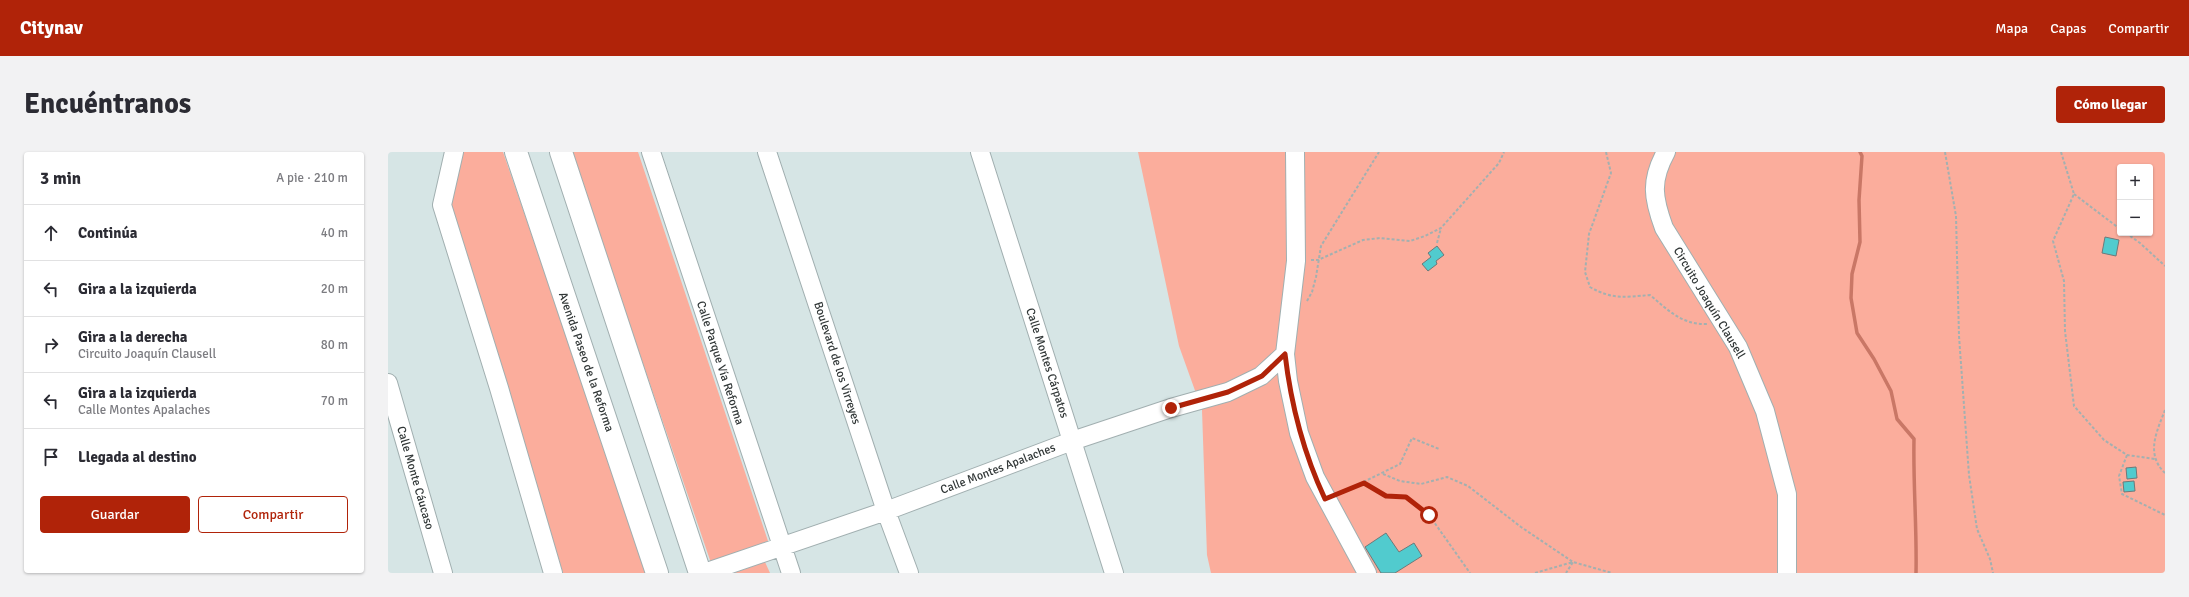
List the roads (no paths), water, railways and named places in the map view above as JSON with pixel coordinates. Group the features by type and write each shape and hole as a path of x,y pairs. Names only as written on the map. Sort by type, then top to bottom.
{"main road":[{"name":"Avenida Paseo de la Reforma","path":"516,152 657,573"},
{"path":"561,152 700,573"}],"street":[{"path":"454,152 442,205 500,388 553,573"},
{"name":"Calle Parque Vía Reforma","path":"651,152 791,573"},
{"name":"Boulevard de los Virreyes","path":"767,152 886,511 909,573"},
{"name":"Calle Montes Cárpatos","path":"980,152 1114,573"},
{"path":"1295,152 1296,261 1285,354 1292,407 1299,433 1325,499 1367,573"},
{"name":"Circuito Joaquín Clausell","path":"1666,152 1659,165 1654,184 1657,208 1664,228 1738,347 1765,411 1787,494 1787,573"},
{"name":"Calle Montes Apalaches","path":"704,573 886,511 1072,441 1171,408 1228,392 1262,376 1285,354"},
{"name":"Calle Monte Cáucaso","path":"388,383 443,573"}],"waterway":[{"path":"1860,152 1862,156 1859,200 1860,242 1852,274 1851,298 1857,333 1874,359 1891,391 1897,419 1914,439 1916,573"}]}
